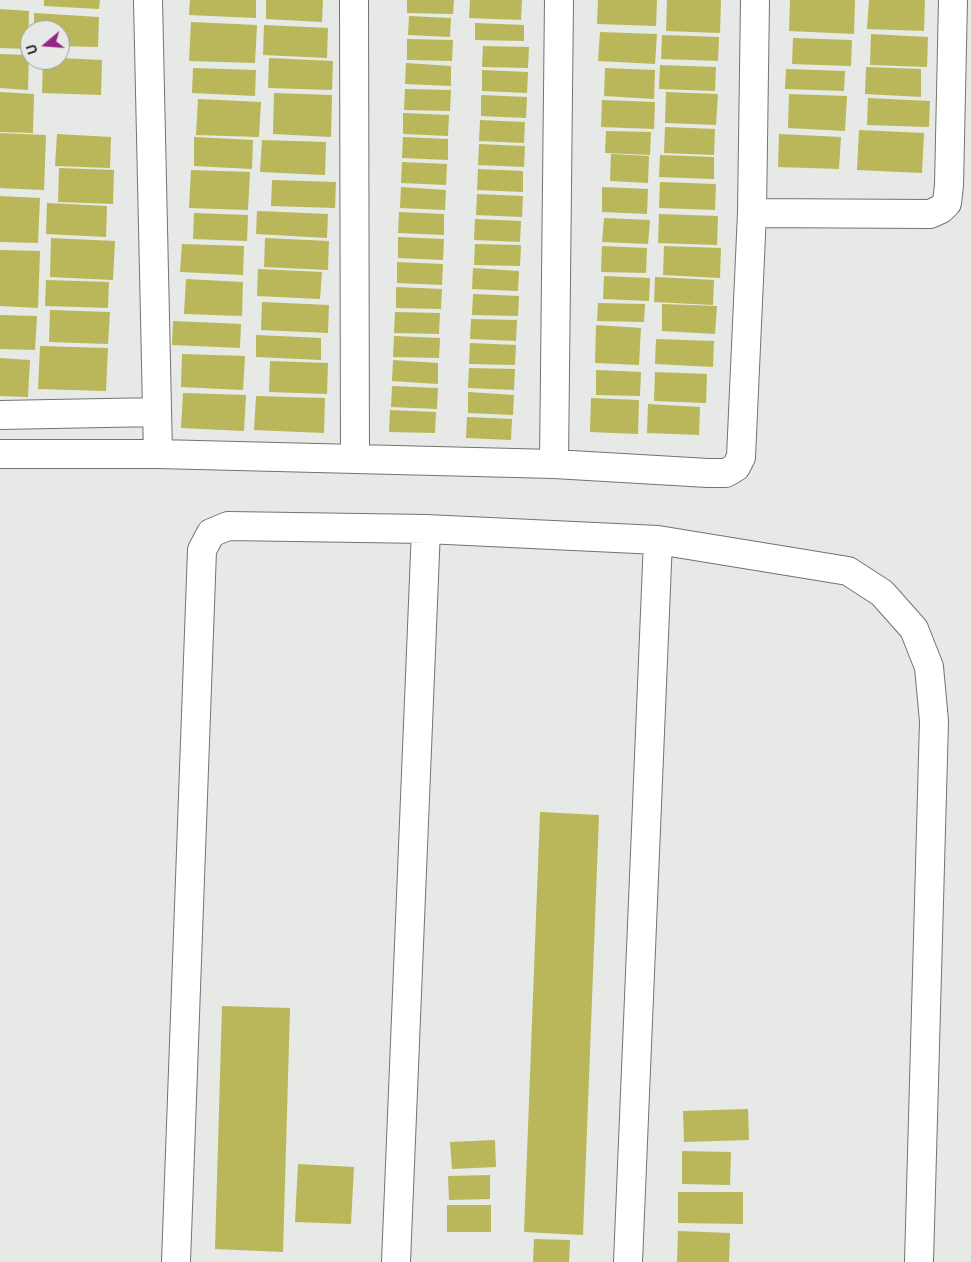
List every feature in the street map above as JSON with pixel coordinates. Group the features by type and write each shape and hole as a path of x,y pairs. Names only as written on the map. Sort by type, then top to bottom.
{"street":[{"path":"148,0 158,454"},
{"path":"354,0 355,459"},
{"path":"554,464 559,0"},
{"path":"0,454 158,454 554,464 708,473 726,473 736,467 741,457 752,213 756,0"},
{"path":"752,213 930,214 941,210 947,203 949,185 953,0"},
{"path":"0,415 157,412"},
{"path":"176,1262 202,550 211,533 228,526 426,529 658,540 848,571 882,593 914,629 929,667 934,721 919,1262"},
{"path":"396,1262 426,529"},
{"path":"628,1262 658,540"}],"building":[{"path":"44,0 100,0 99,9 44,6"},
{"path":"190,0 256,0 256,18 189,15"},
{"path":"266,0 323,0 322,22 266,19"},
{"path":"407,0 454,0 453,14 407,13"},
{"path":"470,0 522,0 521,20 469,18"},
{"path":"598,0 657,0 656,26 597,24"},
{"path":"667,0 721,0 720,33 666,31"},
{"path":"790,0 855,0 854,34 789,31"},
{"path":"869,0 925,0 924,31 867,29"},
{"path":"0,9 29,11 29,20 20,20 20,49 0,48"},
{"path":"34,13 99,17 98,47 70,46 70,20 34,20"},
{"path":"409,16 451,18 450,37 408,35"},
{"path":"191,22 257,25 255,63 189,61"},
{"path":"475,23 524,25 524,41 475,40"},
{"path":"264,25 328,28 327,58 263,55"},
{"path":"600,32 657,34 655,64 598,61"},
{"path":"871,34 928,37 927,67 870,65"},
{"path":"662,35 719,37 718,61 661,59"},
{"path":"793,38 852,40 851,66 792,64"},
{"path":"407,39 453,40 452,61 407,60"},
{"path":"483,46 529,47 528,68 482,67"},
{"path":"0,54 20,55 20,70 29,70 28,90 0,88"},
{"path":"70,58 102,60 101,95 42,93 43,70 70,70"},
{"path":"269,58 333,61 332,90 268,88"},
{"path":"406,63 451,66 451,86 405,84"},
{"path":"660,65 716,67 715,91 659,89"},
{"path":"866,67 921,69 921,97 865,94"},
{"path":"193,68 256,70 255,96 192,93"},
{"path":"605,68 655,70 654,99 604,96"},
{"path":"786,69 845,71 844,91 785,89"},
{"path":"482,70 528,72 527,93 482,91"},
{"path":"405,89 451,90 450,111 404,110"},
{"path":"0,92 34,94 33,133 0,132"},
{"path":"666,92 718,94 716,125 665,123"},
{"path":"274,93 332,95 331,137 273,134"},
{"path":"789,94 847,96 845,131 788,128"},
{"path":"481,95 527,97 526,118 481,116"},
{"path":"868,98 930,101 929,127 867,125"},
{"path":"198,99 261,102 259,137 196,135"},
{"path":"602,100 655,102 654,129 601,127"},
{"path":"403,113 449,115 448,136 403,134"},
{"path":"480,120 525,122 524,143 479,141"},
{"path":"665,127 715,129 714,155 664,153"},
{"path":"859,130 924,133 922,173 857,170"},
{"path":"606,131 651,132 650,155 605,153"},
{"path":"0,133 46,135 44,190 0,188"},
{"path":"57,134 111,137 110,168 55,166"},
{"path":"779,134 841,137 839,169 778,167"},
{"path":"194,137 253,140 252,169 194,166"},
{"path":"403,137 448,139 448,160 402,158"},
{"path":"262,140 326,142 325,175 260,172"},
{"path":"479,144 525,146 524,167 478,165"},
{"path":"611,154 649,156 648,183 610,181"},
{"path":"660,155 714,157 714,179 659,177"},
{"path":"402,162 447,164 446,185 401,183"},
{"path":"59,168 114,170 113,204 58,202"},
{"path":"478,169 523,171 523,192 477,190"},
{"path":"191,170 250,172 248,210 189,208"},
{"path":"272,180 336,182 335,208 271,206"},
{"path":"660,182 716,184 715,210 659,208"},
{"path":"401,187 446,190 445,210 400,208"},
{"path":"602,187 648,189 647,214 602,212"},
{"path":"477,194 523,196 522,217 476,215"},
{"path":"0,196 40,198 38,243 0,242"},
{"path":"47,203 107,206 106,237 46,234"},
{"path":"257,211 328,214 327,238 256,234"},
{"path":"399,212 444,214 444,235 398,233"},
{"path":"194,213 248,215 247,241 193,239"},
{"path":"659,214 718,216 717,245 658,243"},
{"path":"604,218 650,220 648,244 602,242"},
{"path":"475,219 521,221 520,242 474,240"},
{"path":"398,237 444,239 443,260 398,258"},
{"path":"51,238 115,241 113,280 50,277"},
{"path":"265,238 329,241 328,270 264,267"},
{"path":"182,244 244,246 243,275 180,272"},
{"path":"475,244 521,245 520,266 474,265"},
{"path":"602,246 647,248 646,273 601,272"},
{"path":"664,246 721,248 720,278 663,275"},
{"path":"0,250 40,251 38,308 0,306"},
{"path":"397,262 443,264 442,285 397,283"},
{"path":"473,268 519,271 518,291 472,289"},
{"path":"258,269 322,272 320,299 257,296"},
{"path":"604,276 650,278 649,301 603,299"},
{"path":"655,277 714,280 713,305 654,302"},
{"path":"186,279 243,282 242,316 184,314"},
{"path":"46,280 109,282 108,308 45,306"},
{"path":"396,287 442,289 441,309 396,308"},
{"path":"473,294 519,296 518,316 472,315"},
{"path":"262,302 329,305 328,333 261,330"},
{"path":"598,303 645,304 644,322 597,321"},
{"path":"662,304 717,306 715,334 662,331"},
{"path":"50,310 110,312 108,344 49,342"},
{"path":"395,312 440,313 439,334 394,333"},
{"path":"0,315 37,316 35,350 0,349"},
{"path":"471,319 517,320 516,341 470,339"},
{"path":"173,321 241,324 240,348 172,345"},
{"path":"596,325 641,328 639,365 595,363"},
{"path":"256,335 321,338 321,360 256,357"},
{"path":"394,336 440,338 439,358 393,357"},
{"path":"656,339 714,341 713,367 655,364"},
{"path":"470,343 516,345 515,365 469,364"},
{"path":"40,346 108,348 106,391 38,389"},
{"path":"182,354 245,356 243,390 181,387"},
{"path":"0,358 30,360 28,397 0,396"},
{"path":"393,360 438,363 438,384 392,381"},
{"path":"270,361 328,363 327,394 269,392"},
{"path":"469,368 515,369 514,390 468,388"},
{"path":"596,370 641,372 640,396 596,395"},
{"path":"655,372 707,374 706,403 654,401"},
{"path":"392,386 438,388 437,409 391,407"},
{"path":"468,392 514,395 513,415 468,413"},
{"path":"183,393 246,395 244,431 181,428"},
{"path":"256,396 325,398 324,433 254,430"},
{"path":"591,398 639,400 638,434 590,432"},
{"path":"648,404 700,407 699,435 647,433"},
{"path":"390,410 436,412 435,433 389,432"},
{"path":"467,417 512,419 511,440 466,438"},
{"path":"540,812 599,815 583,1235 524,1232"},
{"path":"222,1006 290,1008 283,1252 215,1249"},
{"path":"748,1109 749,1140 684,1142 683,1111"},
{"path":"495,1140 496,1167 452,1169 450,1142"},
{"path":"682,1151 731,1152 730,1185 682,1184"},
{"path":"298,1164 354,1167 351,1224 295,1222"},
{"path":"490,1175 490,1199 449,1200 448,1176"},
{"path":"678,1192 743,1192 743,1224 678,1223"},
{"path":"447,1205 491,1205 491,1232 447,1232"},
{"path":"678,1231 730,1233 729,1262 677,1262"},
{"path":"534,1239 570,1240 569,1262 533,1262"}]}
